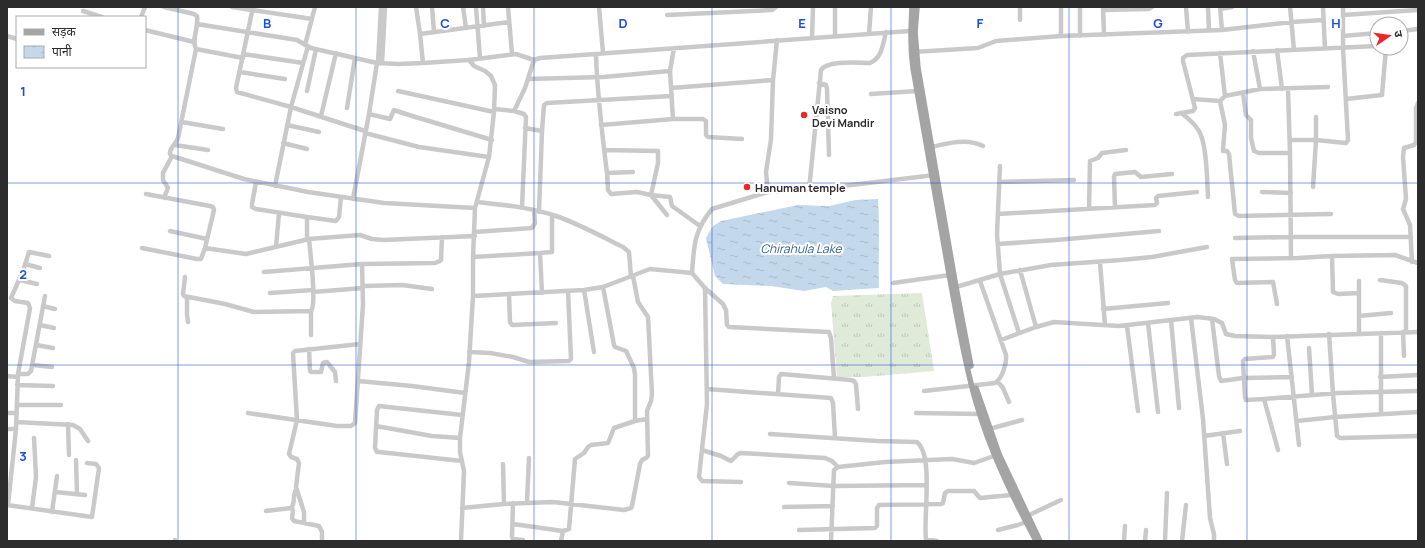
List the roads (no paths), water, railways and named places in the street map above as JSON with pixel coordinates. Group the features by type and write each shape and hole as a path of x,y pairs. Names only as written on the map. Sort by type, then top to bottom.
{"main road":[{"path":"912,7 910,31 932,147 934,175 956,311 980,414 994,456 1011,494 1040,541"},
{"path":"917,7 914,52 917,91 974,386 1006,472 1036,541"}],"street":[{"path":"164,7 194,14 197,18 194,42 196,49 182,122 178,138 175,145 170,150 170,154 172,156 163,173 163,180 168,188 164,198"},
{"path":"232,7 312,19"},
{"path":"275,186 291,107 303,63 315,7"},
{"path":"379,63 381,7"},
{"path":"353,199 379,63 385,7"},
{"path":"416,7 423,63"},
{"path":"432,7 434,32"},
{"path":"463,7 466,28"},
{"path":"476,7 480,58"},
{"path":"483,7 484,26"},
{"path":"508,7 512,54"},
{"path":"599,7 603,53"},
{"path":"712,7 712,13"},
{"path":"666,15 772,10 776,7"},
{"path":"812,38 813,7"},
{"path":"834,7 835,36"},
{"path":"868,34 871,7"},
{"path":"1020,7 1020,20"},
{"path":"1061,7 1061,36"},
{"path":"1080,7 1080,36"},
{"path":"1104,35 1103,8 1149,9 1152,7"},
{"path":"1186,7 1188,32"},
{"path":"1208,7 1209,31"},
{"path":"1222,30 1220,8 1232,7"},
{"path":"1290,7 1294,50"},
{"path":"1323,7 1325,49"},
{"path":"1290,140 1348,142 1343,48 1343,7"},
{"path":"1343,15 1418,8 1418,13"},
{"path":"253,9 236,88 238,93 291,107 365,132 419,147 489,157"},
{"path":"83,11 99,16"},
{"path":"914,52 978,48 996,41 1061,36 1209,31 1323,20"},
{"path":"420,34 510,22"},
{"path":"197,24 294,40 316,49 379,63 398,64 470,60 512,54 534,60 540,58 603,53 910,31"},
{"path":"146,30 194,42"},
{"path":"809,190 821,70 823,66 830,64 870,63 878,58 886,32"},
{"path":"1343,36 1369,34"},
{"path":"768,192 766,172 771,139 773,80 777,40"},
{"path":"1208,197 1207,170 1200,133 1196,126 1178,114 1194,110 1193,99 1183,58 1187,55 1369,46"},
{"path":"673,119 670,71 674,48"},
{"path":"196,49 303,63"},
{"path":"307,92 316,49"},
{"path":"1277,50 1282,89"},
{"path":"1253,51 1260,90"},
{"path":"321,116 336,53"},
{"path":"1220,53 1225,96"},
{"path":"596,54 598,100 608,190 611,194 637,192 670,197 672,206 700,226"},
{"path":"1346,99 1382,95 1385,56"},
{"path":"347,108 355,58"},
{"path":"461,541 464,471 460,438 473,296 474,234 477,202 492,140 495,85 491,76 485,71 474,66 470,60"},
{"path":"514,111 528,79 534,60"},
{"path":"528,79 596,77 670,71"},
{"path":"240,72 285,79"},
{"path":"671,88 773,80"},
{"path":"819,83 826,85 827,89 829,155"},
{"path":"1193,99 1220,101 1225,96 1260,90 1328,87"},
{"path":"1288,89 1291,258"},
{"path":"398,91 494,111 514,111 525,115 522,207"},
{"path":"871,94 917,91"},
{"path":"1243,93 1246,114 1251,120 1251,138 1254,152 1290,153"},
{"path":"539,212 542,131 545,104 672,96"},
{"path":"1220,101 1225,125 1223,151 1227,151 1230,154 1235,214 1239,216 1331,214"},
{"path":"1412,262 1411,237 1408,220 1403,209 1406,199 1403,157 1404,148 1414,145 1416,142 1416,108 1418,103"},
{"path":"369,114 390,119 394,110 397,110 417,118 492,140"},
{"path":"1313,186 1316,117"},
{"path":"601,125 673,119 704,119 706,121 706,135 708,137 742,139"},
{"path":"182,122 223,129"},
{"path":"287,125 320,132"},
{"path":"525,128 542,131"},
{"path":"932,147 958,142 978,143 983,146"},
{"path":"283,143 307,148"},
{"path":"175,145 208,150"},
{"path":"604,150 658,151 658,163 651,195"},
{"path":"1089,209 1090,161 1098,158 1102,153 1126,150"},
{"path":"172,156 230,175 275,186 384,203 476,208"},
{"path":"1000,166 998,214 1000,274 1019,333"},
{"path":"607,173 633,172"},
{"path":"1115,207 1115,174 1135,172 1141,177 1172,174"},
{"path":"692,273 694,243 700,226 712,209 768,192 809,190 934,175"},
{"path":"999,182 1074,180"},
{"path":"256,182 252,207 307,218 333,221 338,219 341,197"},
{"path":"998,214 1155,205 1157,203 1156,198 1158,196 1197,192"},
{"path":"1262,192 1291,193"},
{"path":"142,248 199,259 202,257 208,239 214,212 213,207 146,194"},
{"path":"651,195 667,215"},
{"path":"462,508 527,502 553,502 624,510 631,508 641,462 648,456 647,411 652,394 649,324 647,313 638,302 632,276 629,252 623,247 580,226 552,215 522,207 477,202"},
{"path":"205,248 246,254 308,239 360,235 379,240 442,237 532,228 535,223 534,210"},
{"path":"276,247 279,213"},
{"path":"473,257 540,254 552,252 552,215"},
{"path":"307,218 314,308 311,311 311,335"},
{"path":"170,231 208,239"},
{"path":"998,244 1063,240 1158,231"},
{"path":"1235,238 1291,236 1411,237"},
{"path":"264,272 362,264 437,262 440,260 442,237"},
{"path":"956,287 1000,274 1051,265 1152,257 1207,247"},
{"path":"49,256 29,252 20,280 11,298 15,301 28,303 30,308 18,375 16,430 8,505 92,517 99,468 96,464 88,463"},
{"path":"540,254 542,293"},
{"path":"1277,304 1273,282 1237,283 1231,261 1234,258 1395,255 1418,263"},
{"path":"1332,256 1333,292 1338,294 1359,293"},
{"path":"1100,262 1105,325"},
{"path":"25,264 40,268"},
{"path":"248,413 336,426 353,425 356,420 363,287 362,264"},
{"path":"473,296 584,290 603,287 650,269 692,273 705,288 723,304 726,310 727,325 729,327 829,332 831,338 834,378"},
{"path":"1020,270 1036,327"},
{"path":"893,284 950,275"},
{"path":"185,277 183,295 188,297 225,304 254,312 311,311"},
{"path":"20,280 36,284"},
{"path":"1380,280 1402,283 1406,286 1404,356"},
{"path":"980,281 1007,358 998,382"},
{"path":"1359,281 1359,333"},
{"path":"270,292 313,291 402,285 432,289"},
{"path":"603,287 614,345 615,347 626,352 634,368 635,421"},
{"path":"705,288 707,404 699,477 700,480 741,482"},
{"path":"584,290 594,352"},
{"path":"469,352 490,353 513,357 529,362 568,362 571,359 568,292"},
{"path":"509,294 510,322 512,325 556,323"},
{"path":"7,376 30,373 33,365 45,296"},
{"path":"188,297 188,322"},
{"path":"1103,309 1168,303"},
{"path":"43,306 55,309"},
{"path":"1359,316 1391,314"},
{"path":"1001,340 1036,327 1061,322 1074,324 1127,326 1201,317 1222,323 1226,334 1228,335 1273,337 1418,332"},
{"path":"1191,318 1204,436 1210,518 1214,541"},
{"path":"1212,319 1222,381 1243,378 1292,377"},
{"path":"1171,320 1179,408"},
{"path":"1148,323 1158,412"},
{"path":"40,325 54,328"},
{"path":"1127,326 1138,411"},
{"path":"1381,333 1381,414"},
{"path":"1329,334 1337,436 1340,438 1418,436"},
{"path":"1287,336 1299,445"},
{"path":"1273,337 1274,356 1272,358 1243,360 1243,378 1246,400 1312,395 1418,391"},
{"path":"322,541 322,532 319,526 293,520 292,508 294,493 296,490 299,462 289,454 297,420 293,353 295,351 309,349 360,344"},
{"path":"36,345 53,348"},
{"path":"1309,348 1312,395"},
{"path":"309,349 310,371 321,372 324,363 327,362 334,372 336,381"},
{"path":"33,365 52,367"},
{"path":"778,394 779,377 781,374 852,380 855,382 858,409"},
{"path":"1380,377 1418,375"},
{"path":"358,381 412,386 465,394"},
{"path":"924,390 974,386 998,382"},
{"path":"998,382 1003,388 1009,402"},
{"path":"17,385 53,386"},
{"path":"707,389 830,398 834,403 835,438"},
{"path":"1264,399 1278,450"},
{"path":"17,405 61,405"},
{"path":"462,415 379,406 377,410 375,448 379,452 462,461"},
{"path":"7,412 17,413"},
{"path":"1297,420 1418,412"},
{"path":"916,413 980,414"},
{"path":"513,524 563,531 568,530 570,528 575,459 584,453 591,445 608,443 614,428 635,421 647,419"},
{"path":"989,429 1022,420"},
{"path":"16,422 68,424 77,427 88,441"},
{"path":"68,424 69,455"},
{"path":"376,426 432,436 460,438"},
{"path":"7,429 16,430"},
{"path":"1204,436 1240,431"},
{"path":"1222,433 1227,464"},
{"path":"770,434 917,442 922,448 925,461 927,485 926,539 937,541"},
{"path":"32,508 36,477 34,438"},
{"path":"702,450 731,461 741,453 825,458 832,461 838,467"},
{"path":"831,541 834,470 838,467 885,462 952,459 974,463 994,456"},
{"path":"527,502 529,458"},
{"path":"76,460 77,494"},
{"path":"503,464 504,504"},
{"path":"52,512 57,476"},
{"path":"789,483 834,486 927,485"},
{"path":"296,490 304,512 304,522"},
{"path":"799,530 875,528 877,526 877,508 879,505 941,504 943,503 945,493 948,491 974,491 980,498 1011,494"},
{"path":"55,492 85,495"},
{"path":"1165,541 1167,493"},
{"path":"998,530 1018,525 1061,500"},
{"path":"513,503 512,537 514,539 523,540"},
{"path":"1182,541 1186,505"},
{"path":"784,507 833,506"},
{"path":"266,511 288,510 292,508"},
{"path":"1124,541 1125,526"},
{"path":"1146,530 1146,541"},
{"path":"561,541 563,531"}],"water":[{"name":"Chirahula Lake","path":"878,199 879,288 833,291 826,287 804,291 771,286 723,284 715,276 706,238 713,226 721,221 798,205 829,206 855,200"}],"place":[{"name":"Vaisno Devi Mandir","path":"804,115"},
{"name":"Hanuman temple","path":"747,187"}]}
